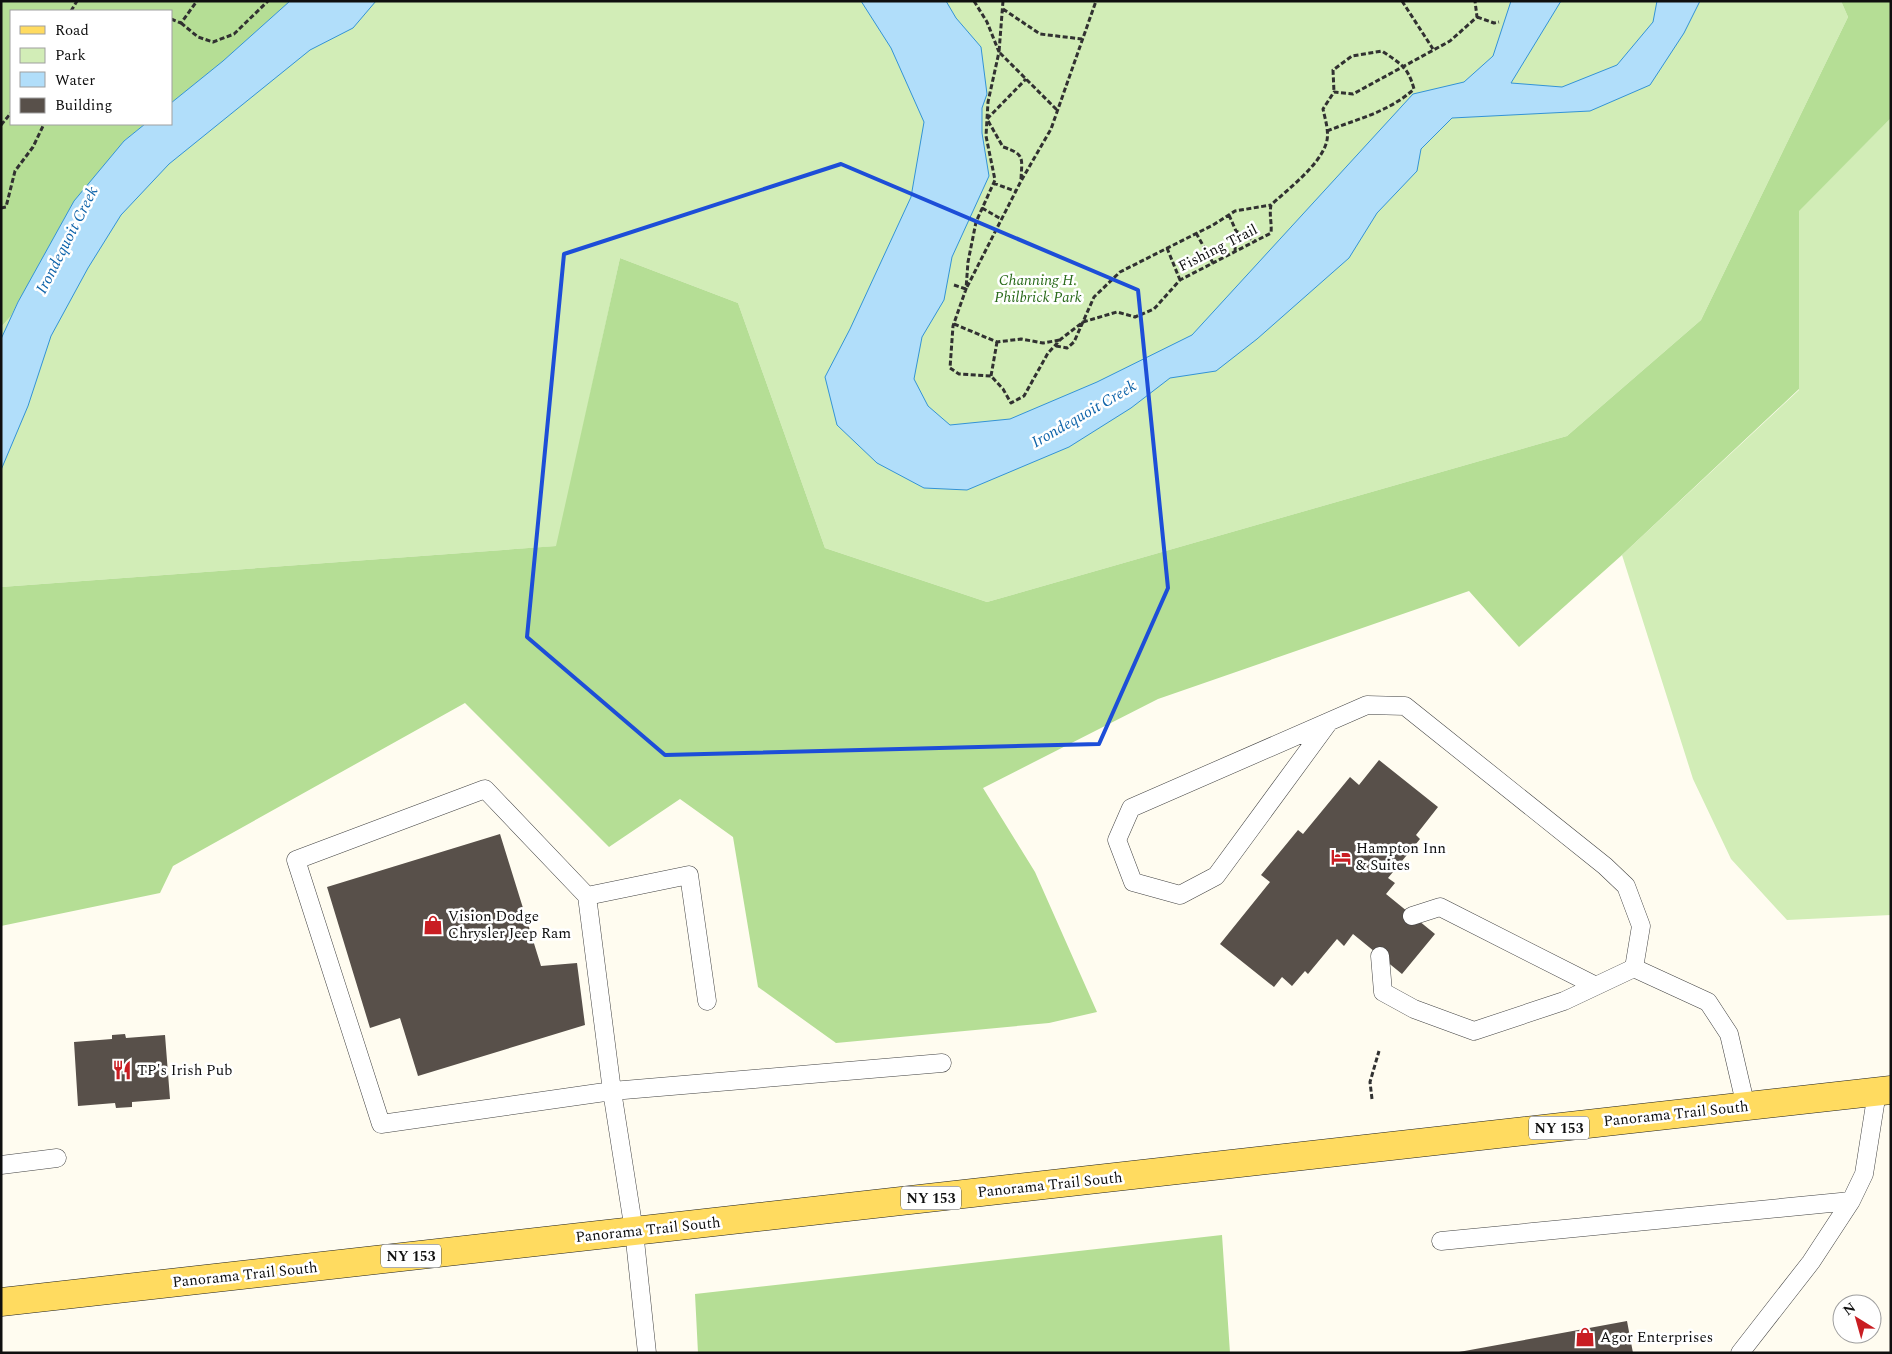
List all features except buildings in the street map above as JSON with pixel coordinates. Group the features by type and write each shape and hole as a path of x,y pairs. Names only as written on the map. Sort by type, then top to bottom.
{"main road":[{"name":"Panorama Trail South","path":"1,1302 1884,1091"}],"lane":[{"path":"1329,722 1216,876 1180,895 1132,882 1117,840 1131,808 1367,705 1405,706 1605,866 1626,886 1641,926 1634,968"},
{"path":"647,1353 634,1231 612,1091 587,896 485,789 296,860 381,1124 612,1091 942,1063"},
{"path":"587,896 690,875 707,1001"},
{"path":"1412,916 1440,907 1596,986"},
{"path":"1380,956 1383,992 1414,1009 1474,1031 1564,1001 1634,968"},
{"path":"1634,968 1708,1002 1729,1034 1746,1107"},
{"path":"1740,1353 1811,1262 1851,1201 1864,1174 1884,1091"},
{"path":"1,1165 57,1158"},
{"path":"1441,1241 1851,1201"}],"path":[{"path":"181,23 197,1"},
{"path":"172,19 181,23 198,37 213,42 234,34 268,1"},
{"path":"974,1 987,22 999,52 1057,110"},
{"path":"966,289 968,262 976,222 995,180 986,136 988,102 999,52 1003,1"},
{"path":"997,342 991,376 959,374 950,368 954,324 966,289 1015,191 1051,129 1096,1"},
{"path":"1402,1 1433,49"},
{"path":"1475,1 1477,17"},
{"path":"1002,9 1040,34 1082,39"},
{"path":"1334,92 1353,94 1450,40 1477,17"},
{"path":"1477,17 1494,23 1499,22"},
{"path":"1055,346 1067,348 1074,342 1094,297 1120,272 1235,211 1271,205 1312,166 1326,143 1327,131 1323,109 1334,92 1333,70 1352,56 1382,51 1410,74 1414,89 1404,98 1378,113 1359,118 1327,131"},
{"path":"987,119 1026,79"},
{"path":"1,125 10,113"},
{"path":"987,119 1004,147 1017,151 1022,158 1021,181"},
{"path":"1,208 6,206 15,171 33,147 44,125"},
{"path":"993,183 1015,191"},
{"name":"Fishing Trail","path":"991,376 1011,403 1024,396 1048,353 1083,322 1117,312 1136,317 1154,309 1180,280 1272,233 1271,205"},
{"path":"982,208 1001,219"},
{"path":"1229,215 1236,231 1235,252"},
{"path":"1236,231 1255,242"},
{"path":"1196,233 1213,263"},
{"path":"1167,248 1180,280"},
{"path":"954,285 966,289"},
{"path":"954,324 997,342 1021,338 1043,343 1061,340"},
{"path":"1372,1099 1370,1082 1379,1051"}],"highlighted area":[{"path":"841,164 1138,290 1168,588 1099,744 665,755 527,637 564,254"}],"green space":[{"path":"1,1 290,1 223,61 172,102 172,10 10,10 10,125 144,125 124,141 18,302 11,316 1,327"},
{"name":"Channing H. Philbrick Park","path":"290,1 1841,1 1848,17 1701,320 1567,436 987,602 825,548 738,303 620,258 557,546 1,587 1,327 11,316 144,125 172,125 172,102"},
{"path":"1841,1 1891,1 1891,118 1799,211 1799,389 1622,555 1519,647 1469,591 1158,699 983,788 1035,872 1097,1012 1049,1023 836,1043 758,987 733,837 680,799 609,847 465,703 173,866 160,893 1,926 1,587 556,546 620,258 738,303 825,548 987,602 1567,436 1701,320 1848,17"},
{"path":"1891,118 1891,915 1787,920 1731,859 1693,779 1622,555 1799,390 1799,210"},
{"path":"1222,1235 1230,1353 698,1353 695,1294"}],"water":[{"name":"Irondequoit Creek","path":"290,1 376,1 353,28 310,50 169,164 121,215 88,268 51,336 28,406 1,470 1,339 18,302 74,201 124,141 144,125 172,125 172,102 223,61"},
{"name":"Irondequoit Creek","path":"861,1 946,1 956,18 981,47 987,94 982,108 982,133 989,176 952,257 944,300 922,337 914,379 928,406 950,425 1010,419 1097,382 1192,335 1413,94 1464,82 1493,56 1511,1 1561,1 1511,83 1562,87 1617,65 1653,22 1657,1 1700,1 1684,33 1650,85 1590,111 1452,118 1421,149 1417,171 1377,213 1349,258 1257,339 1216,371 1170,378 1131,408 1069,447 967,490 924,488 877,463 837,425 825,377 850,329 911,197 924,122 891,48"}],"place":[{"name":"Hampton Inn & Suites","path":"1341,857"},
{"name":"Vision Dodge Chrysler Jeep Ram","path":"433,925"},
{"name":"TP's Irish Pub","path":"122,1070"},
{"name":"Agor Enterprises","path":"1585,1337"}]}
